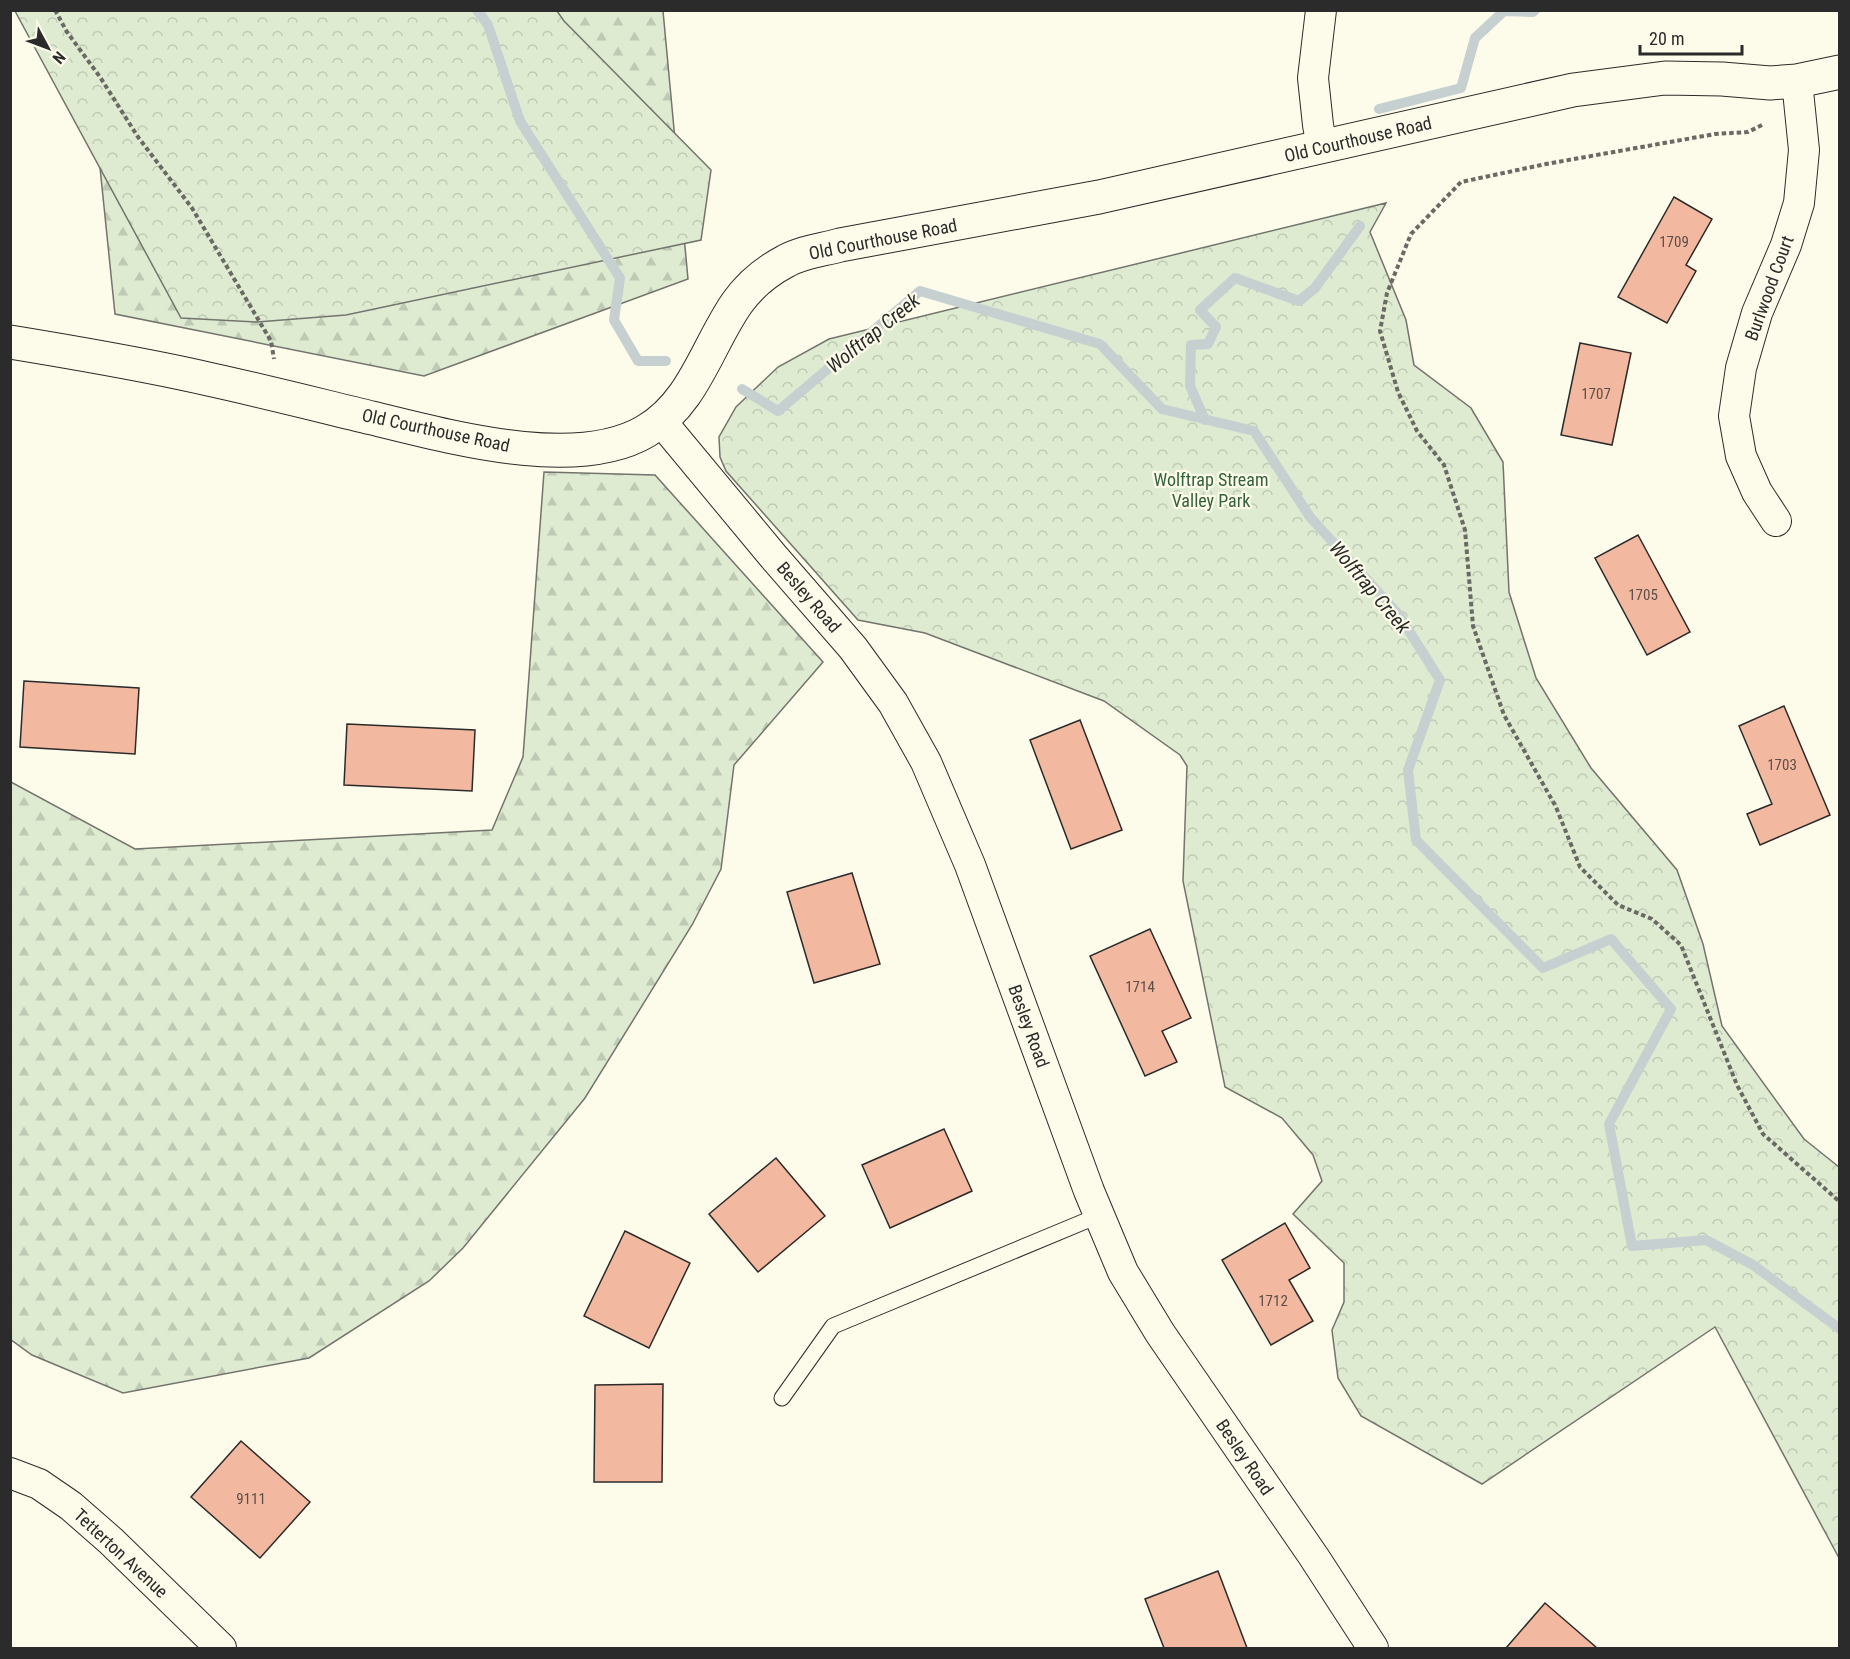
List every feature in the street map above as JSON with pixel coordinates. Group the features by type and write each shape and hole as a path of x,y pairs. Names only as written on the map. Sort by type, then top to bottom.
{"street":[{"path":"1321,10 1313,78 1322,147"},
{"name":"Old Courthouse Road","path":"10,342 146,366 440,434 523,448 579,450 615,445 646,432 683,399 737,302 758,279 800,255 840,245 1099,197 1573,90 1665,78 1770,83 1797,81 1839,72"},
{"name":"Burlwood Court","path":"1776,521 1757,492 1741,456 1734,416 1741,368 1757,313 1786,245 1799,203 1804,150 1797,81"},
{"name":"Besley Road","path":"661,421 853,648 893,703 926,762 970,865 1089,1191 1123,1272 1160,1333 1314,1557 1373,1648"},
{"name":"Tetterton Avenue","path":"10,1473 39,1484 71,1506 111,1541 221,1648"}],"lane":[{"path":"782,1398 833,1326 1100,1215"}],"path":[{"path":"55,10 67,32 100,77 138,137 192,208 271,341 280,396"},
{"path":"1762,125 1748,132 1715,134 1546,164 1461,182 1411,234 1387,293 1380,330 1398,392 1417,431 1443,465 1465,530 1473,626 1504,715 1556,807 1580,867 1618,905 1652,919 1681,945 1737,1085 1763,1134 1839,1202"}],"green space":[{"path":"15,11 557,11 564,21 711,170 701,240 346,315 257,322 181,318"},
{"path":"84,11 663,11 688,279 424,376 115,314"},
{"name":"Wolftrap Stream Valley Park","path":"1386,203 1370,232 1406,320 1414,365 1471,408 1503,462 1509,592 1536,678 1591,768 1677,870 1703,944 1722,1026 1804,1139 1839,1167 1839,1558 1715,1327 1482,1484 1361,1416 1338,1378 1332,1330 1344,1302 1344,1263 1293,1214 1322,1181 1313,1155 1282,1118 1225,1087 1183,881 1187,766 1180,755 1104,701 925,633 858,620 726,471 720,457 719,437 736,407 778,367 829,339"},
{"path":"544,472 655,475 823,662 734,765 721,869 692,925 585,1098 463,1248 429,1281 309,1358 123,1393 32,1355 10,1339 11,782 135,849 492,830 523,757"}],"building":[{"path":"1674,197 1712,219 1686,265 1696,271 1667,323 1618,297"},
{"path":"1580,343 1631,353 1612,445 1561,435"},
{"path":"1638,535 1690,632 1647,655 1595,558"},
{"path":"24,681 139,688 135,754 20,747"},
{"path":"1784,706 1830,815 1760,845 1747,814 1772,804 1739,726"},
{"path":"1080,720 1122,830 1071,849 1030,740"},
{"path":"347,724 475,730 472,791 344,785"},
{"path":"852,873 880,964 814,983 787,892"},
{"path":"1150,929 1191,1018 1162,1031 1177,1062 1145,1076 1090,956"},
{"path":"944,1129 972,1191 890,1228 862,1165"},
{"path":"776,1158 825,1216 758,1272 709,1214"},
{"path":"1285,1223 1310,1268 1289,1280 1313,1321 1271,1345 1222,1260"},
{"path":"625,1231 690,1263 649,1348 584,1316"},
{"path":"663,1384 662,1482 594,1482 595,1385"},
{"path":"241,1441 310,1502 260,1558 191,1497"},
{"path":"1218,1571 1247,1648 1164,1648 1145,1599"},
{"path":"1545,1603 1597,1648 1506,1648"}],"waterway":[{"name":"Wolftrap Creek","path":"477,10 488,25 520,121 620,278 614,320 638,361 666,361"},
{"path":"1379,109 1461,88 1475,38 1504,11 1533,12 1535,10"},
{"path":"1205,420 1190,386 1191,345 1208,344 1216,327 1200,310 1235,278 1299,301 1315,288 1360,226"},
{"name":"Wolftrap Creek","path":"742,389 778,411 920,291 1100,344 1162,409 1254,431 1310,517 1399,615 1440,680 1408,770 1416,840 1543,968 1611,939 1671,1009 1609,1124 1632,1246 1706,1240 1753,1265 1840,1329"}]}
